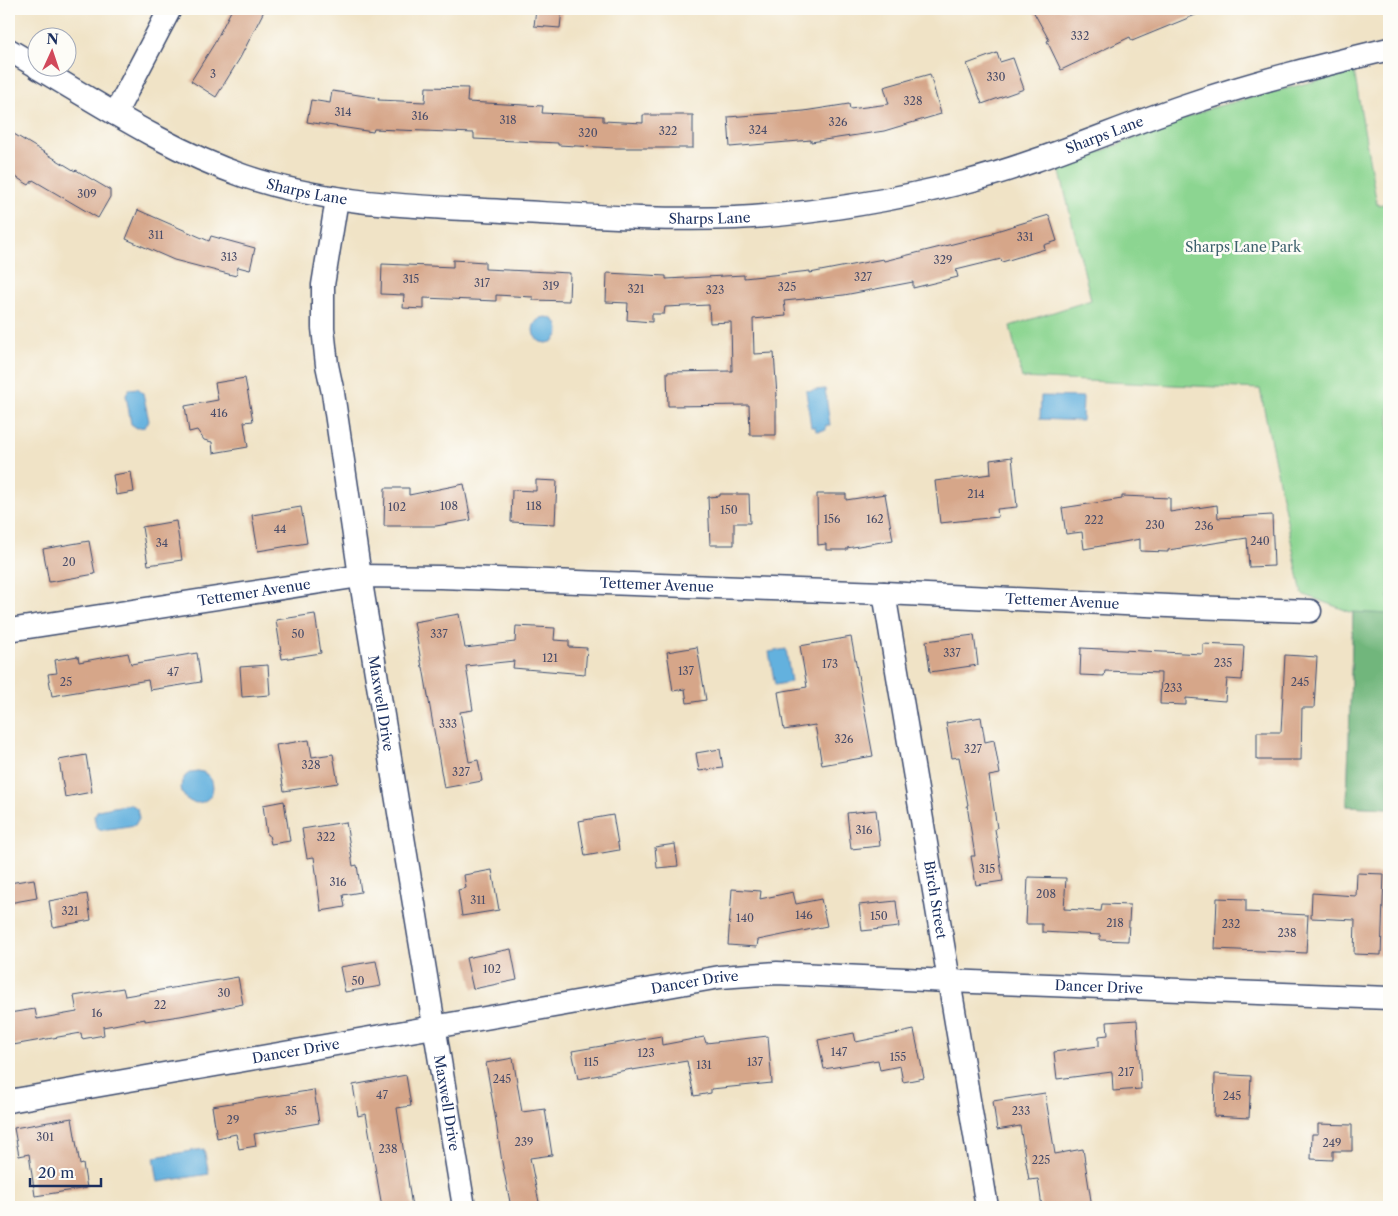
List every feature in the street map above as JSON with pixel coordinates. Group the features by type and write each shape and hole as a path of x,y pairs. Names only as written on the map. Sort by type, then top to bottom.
{"street":[{"path":"115,114 170,9"},
{"name":"Sharps Lane","path":"56,78 115,114 184,151 243,175 296,191 337,199 397,205 658,219 736,218 814,211 891,199 967,181 1042,159 1189,104 1274,77 1389,49"},
{"name":"Sharps Lane","path":"9,50 28,61"},
{"name":"Maxwell Drive","path":"337,199 323,285 323,328 327,366 333,393 360,576 464,1207"},
{"name":"Tettemer Avenue","path":"9,630 360,576 440,577 884,593 1310,611"},
{"name":"Birch Street","path":"884,593 987,1207"},
{"name":"Dancer Drive","path":"9,1101 720,977 777,973 1389,998"}],"green space":[{"name":"Sharps Lane Park","path":"1354,71 1377,205 1389,203 1389,808 1347,806 1353,613 1302,594 1260,389 1022,378 1010,326 1091,300 1059,168 1211,108"},
{"path":"1353,612 1389,614 1389,808 1347,806"}],"water":[{"path":"546,317 555,321 559,330 555,339 546,343 537,339 533,330 537,321"},
{"path":"138,388 143,393 149,421 145,427 137,428 131,424 126,395 129,389"},
{"path":"825,389 830,425 826,425 826,430 816,431 815,427 811,427 806,391"},
{"path":"1041,396 1083,397 1082,421 1040,419"},
{"path":"786,649 791,682 775,685 769,652"},
{"path":"197,771 208,776 213,787 208,798 197,803 186,798 181,787 186,776"},
{"path":"130,804 137,808 139,818 135,825 102,830 96,827 94,816 98,810"},
{"path":"204,1149 209,1174 158,1182 154,1157"}],"building":[{"path":"232,9 265,9 240,58 216,97 191,81 214,44"},
{"path":"536,9 562,9 560,28 534,26"},
{"path":"1032,9 1210,9 1132,41 1130,37 1061,70 1047,41 1049,40"},
{"path":"997,53 1000,62 1013,58 1024,89 982,104 967,64"},
{"path":"930,74 941,114 884,131 811,142 811,140 730,147 728,117 804,111 849,104 850,109 889,104 884,87"},
{"path":"426,87 468,88 467,102 543,106 542,113 603,116 603,121 643,123 643,115 693,115 693,148 616,148 558,145 558,143 474,139 474,133 374,129 373,132 307,122 311,100 330,103 332,91 379,98 378,100 425,102"},
{"path":"9,131 110,190 110,197 98,218 33,180 29,185 9,173"},
{"path":"138,210 209,241 211,236 255,248 250,270 238,267 236,276 174,260 126,239"},
{"path":"1049,215 1057,241 1044,245 1045,249 1002,262 1001,259 956,270 958,277 913,288 913,282 844,295 784,301 786,316 753,319 754,354 774,353 777,396 776,435 750,435 749,405 668,406 667,372 732,371 731,322 710,323 709,305 665,307 664,314 652,314 652,322 627,320 628,303 606,302 607,273 666,276 666,279 744,275 744,278 810,271 810,273 883,259 884,261 993,234 993,232"},
{"path":"453,260 485,262 485,269 570,273 569,301 533,300 533,297 496,295 496,301 424,298 424,309 403,308 404,295 381,294 382,264 453,267"},
{"path":"245,378 253,421 244,422 248,447 213,453 212,442 204,440 197,430 189,432 185,406 218,400 215,383"},
{"path":"1012,457 1017,507 997,509 998,517 940,523 935,481 991,474 990,460"},
{"path":"131,472 134,492 116,495 113,475"},
{"path":"536,480 557,481 555,524 511,522 512,490 536,491"},
{"path":"464,484 471,520 436,526 384,526 385,488 409,488 409,495"},
{"path":"720,494 749,494 750,523 734,523 734,545 710,545 708,497 720,496"},
{"path":"817,494 846,494 846,500 885,494 893,540 847,548 847,550 826,550 826,544 818,545"},
{"path":"1122,496 1170,498 1170,512 1217,505 1218,518 1272,515 1274,566 1249,567 1247,538 1168,550 1168,552 1140,551 1140,539 1084,549 1082,532 1066,534 1062,508 1122,499"},
{"path":"301,507 307,543 258,551 252,515"},
{"path":"176,521 182,560 148,565 142,527"},
{"path":"89,541 95,574 49,582 43,549"},
{"path":"315,614 321,653 282,659 276,620"},
{"path":"459,614 465,648 515,642 516,626 555,628 554,640 569,641 569,647 587,648 585,674 513,668 514,661 466,666 473,710 460,712 469,762 478,760 482,781 444,788 414,622"},
{"path":"974,635 978,665 930,672 926,641"},
{"path":"851,637 873,756 822,765 815,725 784,730 778,692 807,687 800,646"},
{"path":"1203,644 1244,646 1242,680 1227,679 1225,701 1186,698 1186,705 1160,704 1161,673 1105,671 1104,676 1080,675 1081,648 1203,654"},
{"path":"697,647 706,700 687,703 685,689 673,691 667,652"},
{"path":"128,653 131,664 197,653 201,682 150,690 148,680 52,696 48,674 57,673 55,660 78,656 79,662"},
{"path":"1285,655 1317,657 1314,708 1302,708 1301,760 1257,760 1257,732 1281,732"},
{"path":"268,665 270,695 242,697 240,667"},
{"path":"981,717 985,742 994,740 1000,774 989,776 1003,881 976,885 971,856 975,856 968,805 959,757 952,758 946,723"},
{"path":"309,740 312,757 333,754 338,783 284,791 276,745"},
{"path":"720,749 723,768 699,771 696,753"},
{"path":"86,755 92,792 65,797 59,760"},
{"path":"284,801 290,841 271,844 269,835 267,835 263,805"},
{"path":"876,810 880,846 851,849 847,813"},
{"path":"613,815 619,850 585,856 579,821"},
{"path":"346,822 353,866 357,865 361,892 343,895 345,907 321,911 314,857 307,858 302,829"},
{"path":"675,844 678,866 657,868 655,847"},
{"path":"492,870 499,910 462,916 458,890 466,888 464,875"},
{"path":"1357,873 1384,874 1381,955 1354,954 1355,920 1311,918 1312,893 1356,896"},
{"path":"1028,877 1066,878 1064,909 1101,911 1102,904 1130,905 1128,941 1100,940 1100,935 1042,932 1042,924 1026,924"},
{"path":"34,879 37,898 9,903 9,883"},
{"path":"732,889 761,891 760,899 793,892 796,904 821,899 827,926 758,940 757,947 728,945"},
{"path":"87,894 91,920 53,927 49,901"},
{"path":"1217,898 1246,899 1246,912 1308,915 1306,953 1215,949"},
{"path":"896,901 899,927 862,931 859,905"},
{"path":"511,949 517,980 473,989 466,958"},
{"path":"376,961 381,986 345,992 340,967"},
{"path":"238,977 243,1004 180,1016 145,1021 145,1019 103,1027 104,1035 82,1039 81,1033 13,1045 9,1013 35,1009 37,1019 77,1012 74,996 123,988 125,996"},
{"path":"1137,1020 1141,1089 1113,1091 1112,1072 1057,1079 1054,1052 1099,1046 1099,1036 1108,1035 1107,1022"},
{"path":"914,1030 924,1078 903,1082 900,1066 880,1070 878,1060 824,1069 818,1040 854,1033 856,1042"},
{"path":"661,1036 662,1045 704,1037 706,1043 768,1036 772,1083 711,1089 711,1093 694,1096 687,1061 578,1079 572,1051"},
{"path":"513,1058 522,1112 545,1109 552,1155 530,1158 540,1207 511,1207 502,1162 486,1063"},
{"path":"1215,1074 1251,1076 1249,1118 1214,1116"},
{"path":"406,1075 411,1106 397,1108 412,1207 382,1207 366,1114 358,1116 353,1085"},
{"path":"314,1090 319,1123 254,1134 256,1146 239,1149 236,1134 217,1138 212,1106"},
{"path":"1045,1093 1055,1154 1083,1149 1092,1207 1042,1207 1038,1179 1029,1180 1020,1126 997,1130 993,1101"},
{"path":"72,1118 80,1165 83,1164 87,1188 35,1196 29,1154 19,1156 14,1128"},
{"path":"1318,1124 1352,1125 1352,1151 1333,1151 1333,1160 1311,1159 1312,1134 1318,1134"}]}
